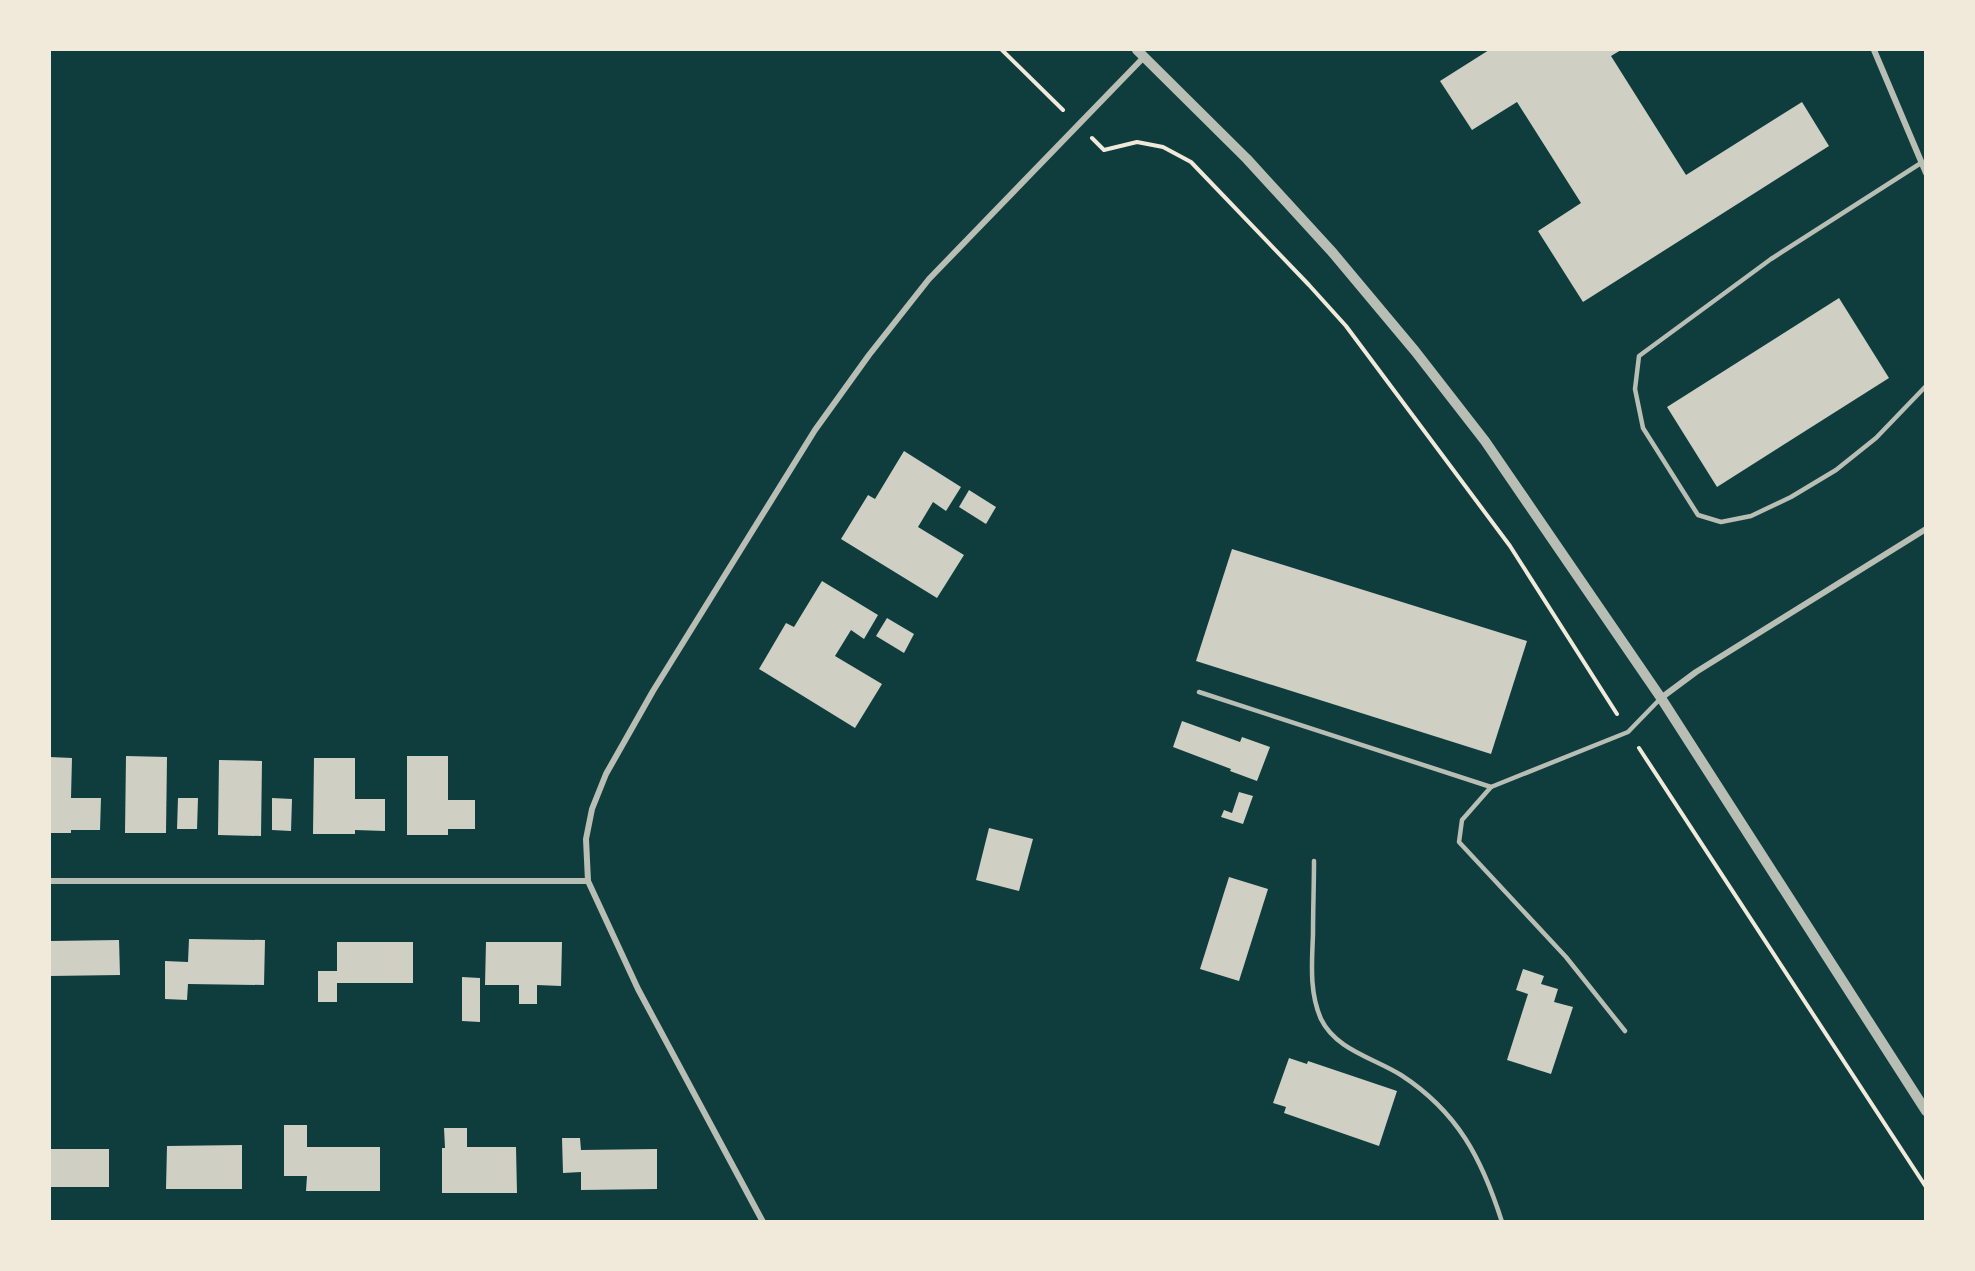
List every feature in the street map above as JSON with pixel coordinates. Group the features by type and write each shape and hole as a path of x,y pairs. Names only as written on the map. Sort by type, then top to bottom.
{"street":[{"path":"1874,50 1926,173"},
{"path":"763,1221 638,989 588,881 586,839 592,809 606,774 653,691 815,430 869,355 929,279 1078,124 1141,53 1246,159 1333,253 1415,351 1485,441 1661,698 1926,1111"},
{"path":"1661,698 1696,672 1926,529"},
{"path":"50,881 588,881"}],"lane":[{"path":"1921,163 1771,258 1639,356 1635,389 1643,428 1698,515 1720,522 1751,516 1791,497 1836,470 1876,438 1926,387"},
{"path":"1199,692 1491,787"},
{"path":"1624,1031 1566,957 1459,842 1462,820 1491,787 1628,732 1661,698"},
{"path":"1314,861 1312,977 1315,1003 1322,1020 1332,1035 1342,1044 1401,1075 1429,1096 1454,1120 1473,1148 1485,1172 1502,1221"}],"path":[{"path":"1002,50 1104,150 1137,142 1163,147 1191,162 1346,326 1510,546 1628,732 1926,1187"}],"building":[{"path":"1489,50 1621,50 1611,56 1686,175 1802,102 1829,146 1583,302 1538,231 1581,203 1517,102 1472,130 1440,81"},
{"path":"1839,298 1889,378 1717,487 1667,407"},
{"path":"904,451 961,487 946,511 933,502 918,527 964,555 937,598 841,539 868,495 875,499"},
{"path":"969,490 996,507 986,524 959,507"},
{"path":"1232,549 1527,641 1491,754 1196,661"},
{"path":"822,581 878,615 864,639 851,630 835,656 882,684 855,728 759,669 786,623 794,627"},
{"path":"887,618 914,634 904,653 876,636"},
{"path":"1182,721 1240,742 1242,737 1270,747 1257,781 1173,747"},
{"path":"126,756 167,757 166,833 125,833"},
{"path":"407,756 448,756 448,800 475,800 475,829 448,829 448,835 407,835"},
{"path":"50,757 72,758 71,798 101,798 100,830 50,833"},
{"path":"314,758 355,758 355,799 385,799 385,831 355,830 355,834 313,834"},
{"path":"219,760 262,761 261,836 218,835"},
{"path":"1239,792 1253,796 1243,824 1221,817 1224,810 1232,813"},
{"path":"178,798 198,798 197,829 177,829"},
{"path":"272,798 292,799 291,831 272,830"},
{"path":"989,828 1033,839 1019,891 976,880"},
{"path":"1229,877 1268,889 1239,981 1200,969"},
{"path":"189,939 265,940 264,985 188,984 187,1000 165,999 165,961 188,962"},
{"path":"119,940 120,975 50,976 50,941"},
{"path":"337,942 413,942 413,983 337,983 337,1002 318,1002 318,971 337,971"},
{"path":"486,942 562,942 561,986 537,985 537,1004 519,1004 519,985 485,985"},
{"path":"1523,969 1544,976 1541,984 1558,989 1554,1002 1573,1007 1551,1074 1507,1060 1528,994 1516,990"},
{"path":"462,977 480,978 480,1022 462,1021"},
{"path":"1289,1058 1307,1064 1308,1061 1397,1091 1379,1146 1284,1113 1286,1107 1273,1103"},
{"path":"284,1125 307,1125 307,1147 380,1147 380,1191 306,1191 307,1176 284,1176"},
{"path":"444,1128 467,1128 467,1147 516,1147 517,1193 442,1193"},
{"path":"562,1138 580,1138 581,1150 657,1149 657,1189 581,1190 581,1172 563,1173"},
{"path":"242,1145 242,1189 166,1189 167,1146"},
{"path":"50,1149 109,1149 109,1187 50,1187"}]}
